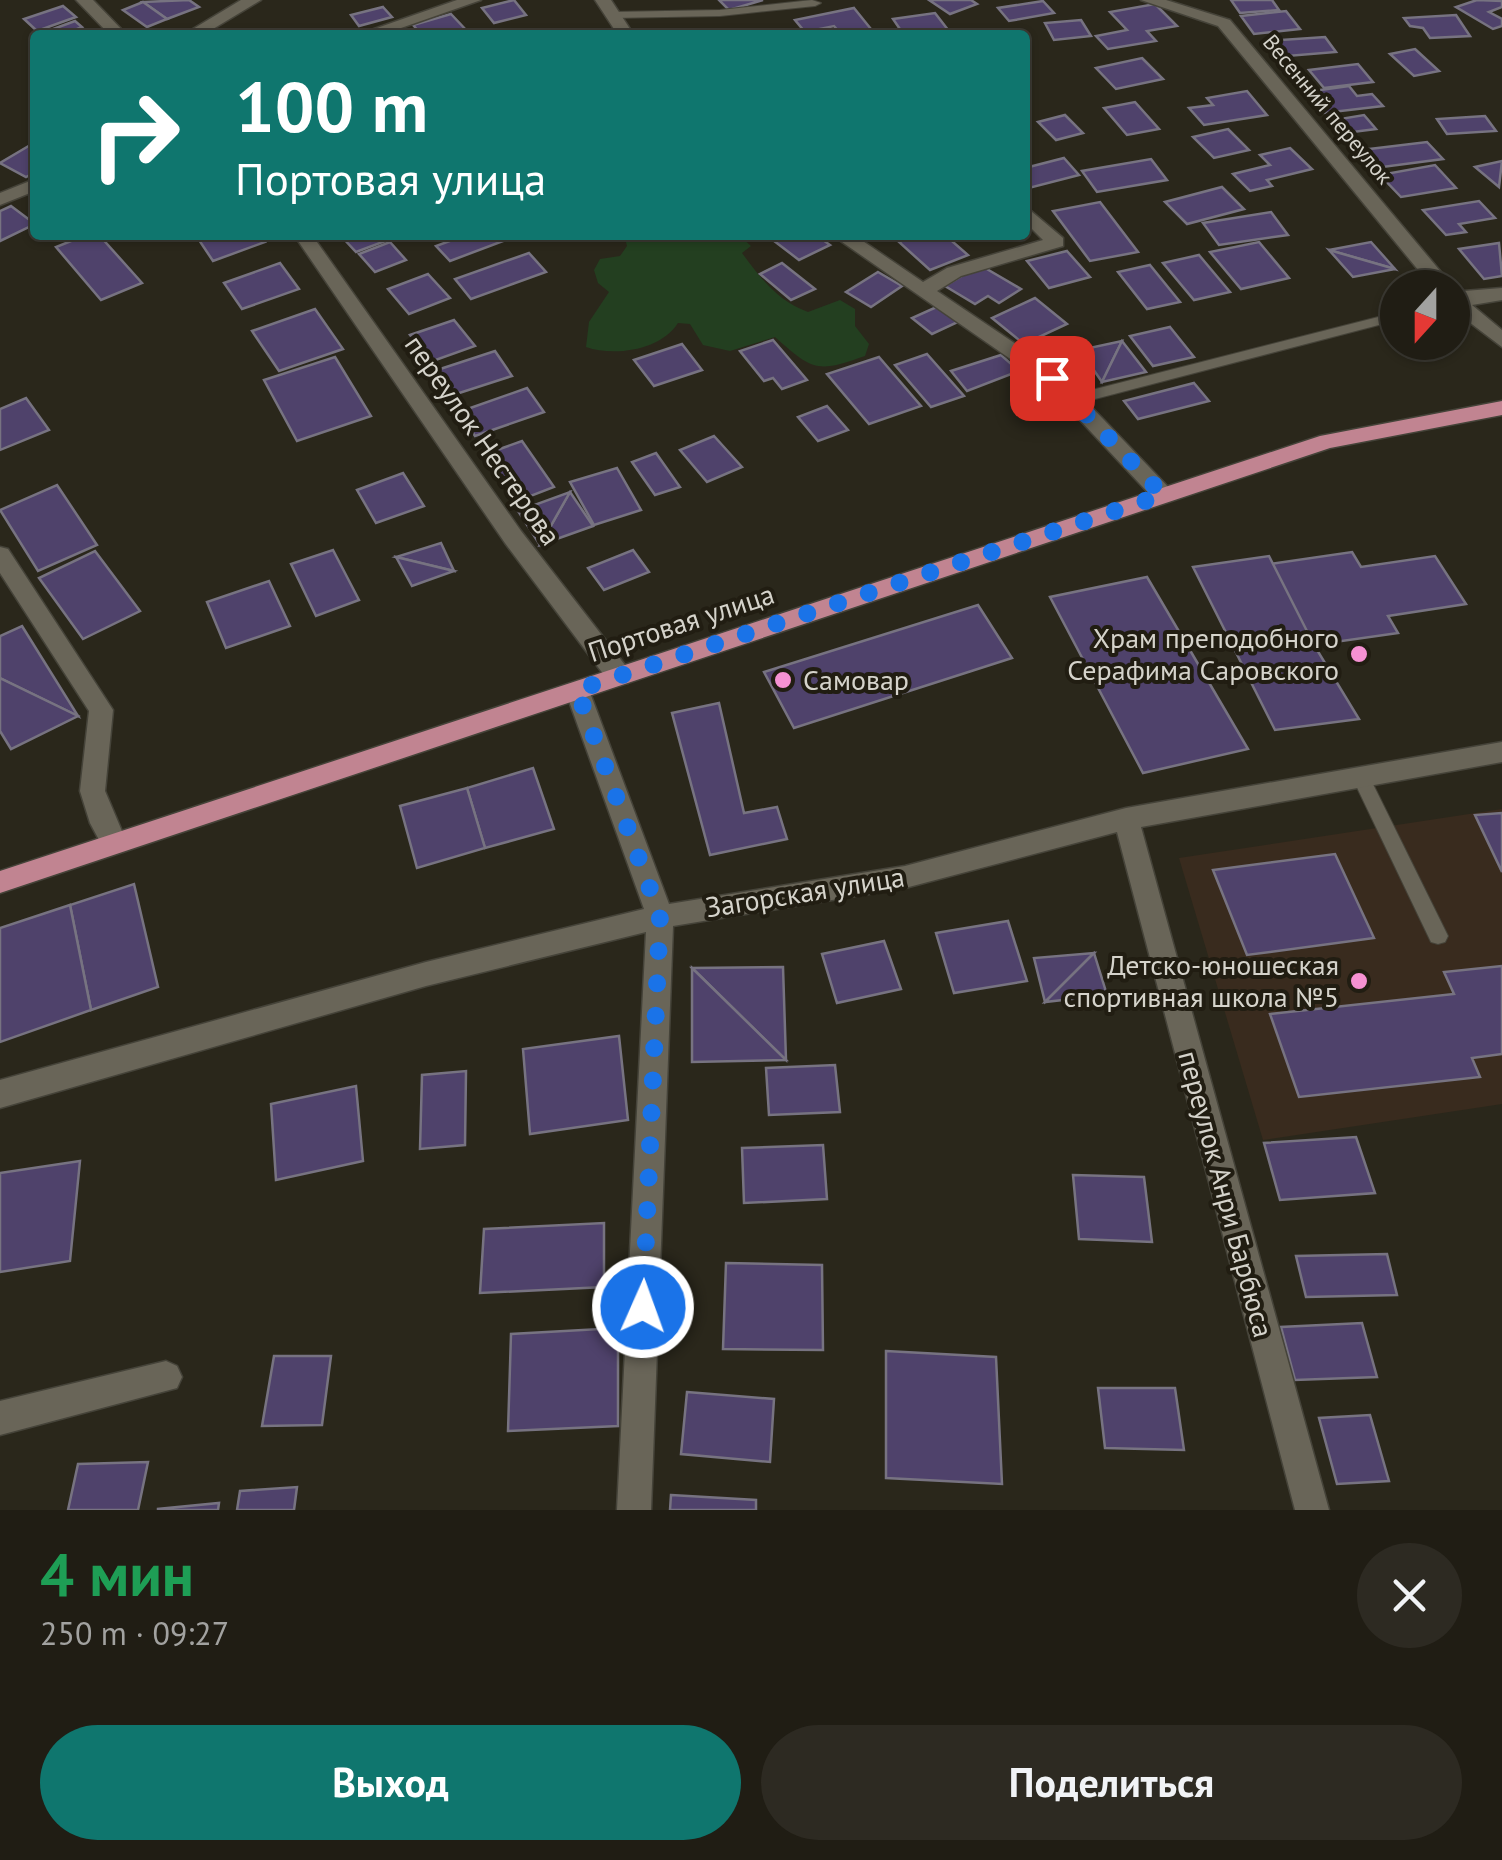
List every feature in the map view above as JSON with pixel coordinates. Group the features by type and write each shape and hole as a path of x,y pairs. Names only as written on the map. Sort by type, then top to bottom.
{"main road":[{"name":"Портовая улица","path":"0,882 1327,440 1502,408"}],"street":[{"path":"84,0 114,30"},
{"path":"201,30 253,0"},
{"path":"380,30 473,0"},
{"name":"Весенний переулок","path":"1149,0 1224,23 1429,270"},
{"path":"1212,0 1224,23"},
{"path":"607,7 623,30"},
{"path":"0,200 30,186"},
{"path":"924,290 954,272 1056,242 1030,217"},
{"name":"переулок Нестерова","path":"306,240 513,537 619,676"},
{"path":"849,240 1052,378 1163,495"},
{"path":"1470,296 1502,294"},
{"name":"Весенний переулок","path":"1470,313 1502,340"},
{"path":"0,555 100,710 91,784 94,812 114,843"},
{"path":"577,690 660,916 634,1510"},
{"name":"Загорская улица","path":"0,1094 426,974 660,916 905,877 1126,819 1502,752"},
{"name":"переулок Анри Барбюса","path":"1126,819 1312,1510"},
{"path":"0,1418 166,1377"}],"lane":[{"path":"607,7 720,13 816,3"},
{"path":"1072,400 1380,321"},
{"path":"1360,775 1438,936"}],"shaded area":[{"name":"Детско-юношеская спортивная школа №5","path":"1502,809 1502,1104 1263,1140 1179,858"}],"green space":[{"path":"625,240 744,240 751,246 742,253 787,302 808,312 840,300 855,309 855,326 869,344 865,356 836,365 816,366 798,357 775,337 730,351 703,345 690,324 678,323 661,340 636,349 610,351 586,347 589,322 609,292 598,283 594,270 600,259 620,256 627,246"}],"building":[{"path":"189,0 199,7 167,19 143,2"},
{"path":"514,0 526,15 494,23 482,8"},
{"path":"719,0 763,0 729,10"},
{"path":"929,0 971,0 977,4 950,14"},
{"path":"1231,0 1272,0 1279,10 1240,13"},
{"path":"1477,0 1502,1 1502,7 1489,12 1502,19 1502,26 1493,29 1456,7"},
{"path":"1043,1 1054,13 1009,21 998,8"},
{"path":"143,2 167,19 147,27 123,10"},
{"path":"1155,4 1177,26 1147,31 1156,41 1108,49 1096,36 1127,30 1110,12"},
{"path":"63,6 76,17 40,30 24,19"},
{"path":"383,7 392,17 359,26 351,15"},
{"path":"854,8 872,30 838,30 834,26 803,30 795,20"},
{"path":"1286,11 1300,29 1254,34 1241,16"},
{"path":"935,13 948,30 901,30 893,19"},
{"path":"451,14 466,30 418,30 413,25"},
{"path":"1456,15 1470,36 1430,38 1423,28 1410,26 1404,18"},
{"path":"1081,20 1091,36 1054,40 1045,23"},
{"path":"75,21 82,27 74,30 50,30"},
{"path":"1325,37 1336,52 1275,57 1265,41"},
{"path":"1415,49 1439,71 1414,76 1390,54"},
{"path":"1142,58 1163,79 1116,89 1096,68"},
{"path":"1358,64 1373,82 1324,88 1309,70"},
{"path":"1349,86 1357,96 1372,94 1383,106 1324,113 1306,92"},
{"path":"1247,91 1267,115 1204,125 1189,108 1213,105 1207,98"},
{"path":"1135,102 1159,129 1127,135 1104,108"},
{"path":"1065,115 1083,133 1056,140 1038,122"},
{"path":"1364,115 1376,129 1345,133 1334,120"},
{"path":"1485,116 1496,131 1447,134 1437,119"},
{"path":"1228,129 1249,150 1214,158 1193,137"},
{"path":"1427,142 1443,159 1375,168 1361,150"},
{"path":"30,145 30,175 26,177 0,163"},
{"path":"1290,148 1312,169 1267,180 1272,186 1250,191 1233,174 1270,165 1260,155"},
{"path":"1064,158 1079,175 1030,188 1030,167"},
{"path":"1151,159 1167,180 1097,192 1082,171"},
{"path":"1502,161 1499,187 1475,167"},
{"path":"1435,165 1456,188 1401,197 1380,175"},
{"path":"1222,187 1244,209 1187,224 1165,202"},
{"path":"1479,201 1495,218 1459,224 1466,232 1446,235 1423,210"},
{"path":"1100,202 1138,252 1090,261 1053,211"},
{"path":"11,206 30,220 30,226 0,241 0,211"},
{"path":"1271,212 1288,235 1219,245 1203,223"},
{"path":"74,240 103,240 142,283 101,300 56,247"},
{"path":"199,240 265,242 213,261"},
{"path":"345,240 388,240 356,252"},
{"path":"452,240 506,240 450,261 436,246"},
{"path":"773,240 823,240 830,245 799,260"},
{"path":"951,240 968,255 930,270 899,242"},
{"path":"390,242 406,260 375,272 359,254"},
{"path":"1259,242 1289,278 1241,289 1210,252"},
{"path":"1371,242 1395,269 1329,250"},
{"path":"1499,243 1502,276 1484,279 1459,249"},
{"path":"1329,250 1395,269 1380,270 1353,277"},
{"path":"1067,251 1090,277 1049,288 1027,261"},
{"path":"529,253 546,272 471,299 455,279"},
{"path":"1199,255 1230,292 1194,300 1163,263"},
{"path":"280,263 299,289 242,309 224,283"},
{"path":"782,263 815,289 791,300 760,274"},
{"path":"980,265 1021,289 999,303 988,296 975,304 945,286"},
{"path":"1150,265 1180,302 1147,309 1118,272"},
{"path":"878,272 902,286 871,307 846,292"},
{"path":"428,274 450,298 409,314 388,289"},
{"path":"1035,298 1067,324 1024,344 992,318"},
{"path":"941,305 960,321 932,334 912,318"},
{"path":"315,309 343,349 279,371 252,331"},
{"path":"454,320 475,346 430,362 410,335"},
{"path":"1170,327 1194,357 1153,366 1130,336"},
{"path":"773,340 807,380 782,389 773,378 764,381 740,351"},
{"path":"1122,341 1102,382 1080,350"},
{"path":"1122,341 1146,372 1102,382"},
{"path":"682,344 702,370 654,386 634,360"},
{"path":"495,351 512,376 450,396 434,371"},
{"path":"927,354 964,396 931,407 895,365"},
{"path":"1001,355 1019,371 967,391 951,371"},
{"path":"335,357 371,416 297,441 264,380"},
{"path":"879,357 921,406 869,424 827,374"},
{"path":"1194,383 1209,401 1138,419 1124,401"},
{"path":"527,388 544,412 475,436 459,412"},
{"path":"26,398 49,430 0,450 0,409"},
{"path":"827,406 848,430 818,441 798,417"},
{"path":"714,436 742,467 707,482 680,450"},
{"path":"522,441 554,487 515,502 483,455"},
{"path":"656,453 680,487 655,495 632,462"},
{"path":"617,468 641,510 594,525 570,482"},
{"path":"403,473 424,506 376,523 357,490"},
{"path":"57,485 97,545 38,571 0,510"},
{"path":"570,492 593,526 540,545"},
{"path":"570,492 540,545 518,511"},
{"path":"441,543 454,571 396,557"},
{"path":"333,550 359,600 316,616 291,564"},
{"path":"633,550 649,572 604,590 588,568"},
{"path":"95,551 140,611 83,639 39,578"},
{"path":"1352,552 1361,567 1435,556 1466,604 1388,616 1398,633 1314,645 1270,564"},
{"path":"1269,556 1314,645 1359,719 1275,730 1193,567"},
{"path":"396,557 454,571 412,586"},
{"path":"1147,577 1248,749 1143,773 1050,597"},
{"path":"269,581 290,626 226,648 207,602"},
{"path":"978,605 1012,658 794,728 764,672"},
{"path":"22,626 78,716 0,678 0,636"},
{"path":"0,678 78,716 11,749 0,731"},
{"path":"719,703 744,813 777,807 787,839 710,855 672,713"},
{"path":"533,768 554,829 485,848 467,788"},
{"path":"467,788 485,848 417,868 400,806"},
{"path":"1502,813 1502,872 1475,815"},
{"path":"1335,854 1374,938 1247,955 1213,870"},
{"path":"134,884 158,987 91,1010 70,905"},
{"path":"70,905 91,1010 0,1042 0,928"},
{"path":"1008,921 1027,981 954,993 936,933"},
{"path":"884,941 901,989 837,1003 822,954"},
{"path":"1094,953 1045,1002 1034,958"},
{"path":"1094,953 1107,995 1045,1002"},
{"path":"1502,966 1502,1054 1472,1058 1480,1077 1299,1097 1270,1014 1454,994 1444,972"},
{"path":"783,967 786,1060 692,968"},
{"path":"692,968 786,1060 692,1062"},
{"path":"619,1036 628,1120 530,1134 523,1049"},
{"path":"835,1065 840,1112 769,1115 766,1068"},
{"path":"466,1071 465,1145 420,1149 422,1075"},
{"path":"356,1086 363,1161 276,1180 271,1104"},
{"path":"1356,1137 1375,1193 1280,1200 1264,1143"},
{"path":"823,1145 827,1199 744,1203 742,1148"},
{"path":"80,1161 70,1261 0,1272 0,1173"},
{"path":"1073,1175 1144,1177 1152,1242 1079,1239"},
{"path":"604,1223 604,1287 480,1293 484,1229"},
{"path":"1387,1254 1397,1295 1306,1297 1296,1256"},
{"path":"726,1263 822,1265 823,1350 723,1349"},
{"path":"1362,1323 1377,1377 1295,1380 1281,1327"},
{"path":"618,1328 618,1426 508,1431 511,1334"},
{"path":"886,1351 996,1357 1002,1484 886,1478"},
{"path":"274,1356 331,1356 322,1425 262,1426"},
{"path":"1098,1388 1175,1388 1184,1450 1105,1448"},
{"path":"687,1392 774,1399 770,1462 681,1454"},
{"path":"1370,1415 1389,1481 1337,1484 1319,1418"},
{"path":"148,1462 138,1510 68,1510 78,1464"},
{"path":"297,1487 294,1510 237,1510 240,1491"},
{"path":"671,1495 756,1500 756,1510 670,1510"},
{"path":"219,1503 218,1510 158,1510 158,1509"}],"place":[{"name":"Храм преподобного Серафима Саровского","path":"1359,654"},
{"name":"Самовар","path":"783,680"},
{"name":"Детско-юношеская спортивная школа №5","path":"1359,981"}],"route":[{"path":"643,1307 660,916 577,690 1163,495 1052,378"}]}
